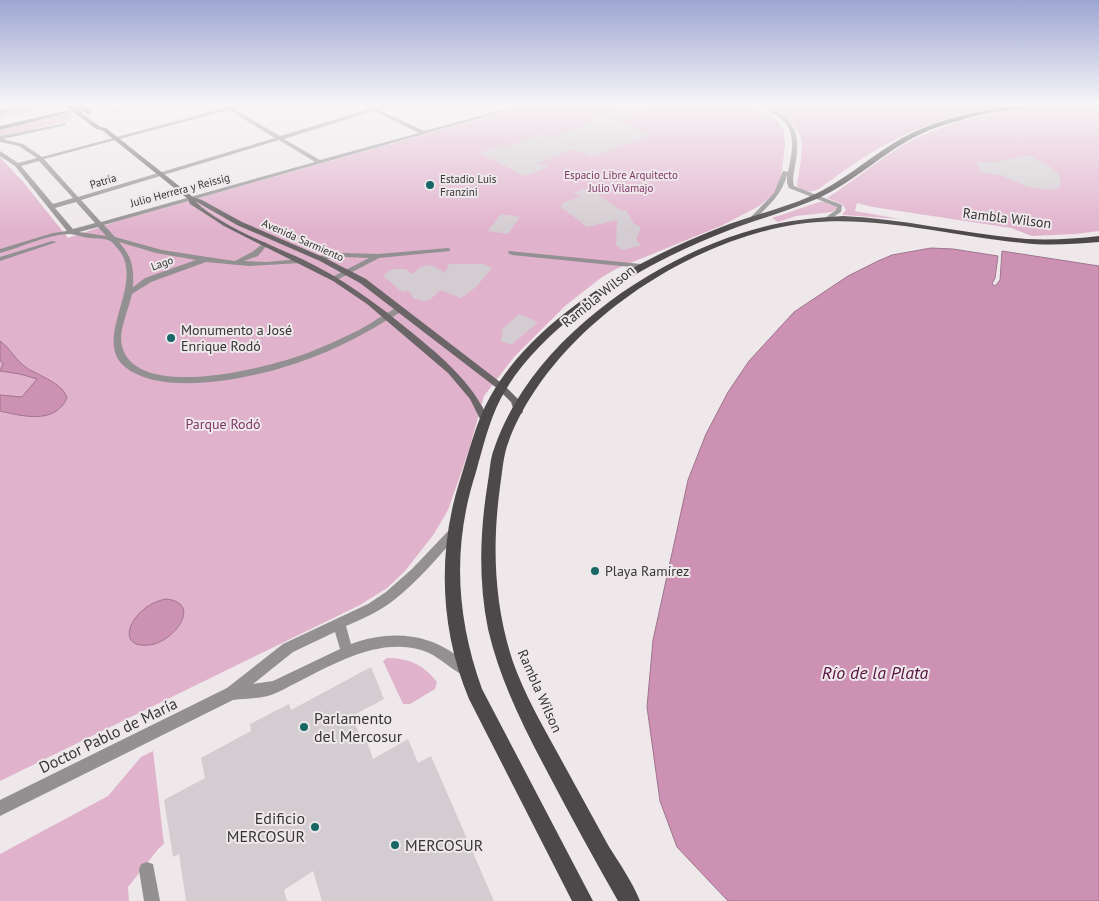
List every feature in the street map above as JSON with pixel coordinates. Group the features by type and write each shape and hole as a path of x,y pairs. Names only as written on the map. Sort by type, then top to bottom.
{"main road":[{"name":"Rambla Wilson","path":"583,901 475,693 459,640 453,587 454,532 463,493 485,421 502,387 517,367 591,297 641,266 752,219 816,197 895,147"},
{"name":"Rambla Wilson","path":"630,901 600,850 527,714 501,648 491,601 487,542 500,449 518,412 542,376 560,352 596,318 638,286 675,264 728,241 778,226 827,219 874,219 1033,242 1070,242 1099,239"}],"street":[{"path":"25,147 41,159 126,254 130,267 128,293 122,322 117,332 118,347 126,364 144,375 175,380 202,380 291,362 353,336 401,309"},
{"path":"17,166 86,147"},
{"name":"Avenida Sarmiento","path":"126,147 192,198 200,200 244,226 347,272 401,309 502,387 515,401 518,412"},
{"name":"Patria","path":"51,207 249,147"},
{"path":"294,147 319,162"},
{"name":"Julio Herrera y Reissig","path":"0,251 373,147"},
{"path":"752,219 776,196 782,187 790,147"},
{"path":"796,147 790,181 791,187 840,206 839,211 827,219"},
{"path":"0,153 17,166 72,232 85,236 111,239 162,252 234,262 264,264 301,261"},
{"name":"Avenida Sarmiento","path":"192,198 192,203 207,215 335,279 387,316 464,383 477,401 485,421"},
{"name":"Julio Herrera y Reissig","path":"0,259 60,240 72,232"},
{"path":"234,262 255,254 264,244"},
{"path":"318,258 344,255 378,256 448,250"},
{"path":"512,253 641,266"},
{"path":"335,279 378,256"},
{"name":"Lago","path":"128,293 148,280 207,258"},
{"name":"Doctor Pablo de María","path":"0,808 232,693 288,648 372,608 390,596 416,573 454,532"},
{"path":"339,623 347,652"},
{"name":"Doctor Pablo de María","path":"232,693 269,688 373,642 398,639 430,647 456,661 467,670"},
{"path":"147,870 152,901"}],"green space":[{"name":"Parque Rodó","path":"380,147 785,147 780,185 775,193 759,206 723,225 616,269 602,277 565,306 514,357 484,396 469,450 448,510 434,534 405,571 387,588 360,605 0,781 0,157 24,183 68,238 121,220"},
{"path":"802,147 881,147 819,189 810,191 804,191 797,186"},
{"path":"900,147 1099,147 1099,231 1032,236 1011,228 857,203 855,211 900,219 843,215 846,210 843,205 827,198"},
{"path":"819,202 826,202 836,206 837,209 832,212 796,216 778,222 772,218"},
{"path":"387,658 402,659 421,667 437,682 435,689 410,704 403,704 383,661"},
{"path":"153,751 164,844 128,887 129,901 0,901 0,854 108,796 141,757"}],"water":[{"name":"Río de la Plata","path":"931,248 953,249 998,256 995,278 992,284 995,286 1000,280 1002,251 1099,266 1099,901 728,901 677,847 660,801 647,707 653,640 688,480 706,434 728,392 749,361 794,312 848,276 878,261 892,255"},
{"path":"0,341 23,365 61,388 67,398 62,407 55,412 37,417 0,411 0,395 22,397 37,379 0,371 3,364 0,360"},
{"path":"166,599 177,602 183,608 184,615 175,631 158,643 149,645 138,644 131,640 129,634 136,617 154,603"}],"building":[{"path":"496,147 618,147 592,157 574,149 538,163 548,167 525,176 479,153"},
{"path":"1029,155 1051,167 1059,174 1061,184 1056,190 1028,187 1000,175 981,172 976,162 995,162"},
{"path":"588,188 622,211 626,210 634,224 641,227 636,240 641,245 622,250 616,245 617,220 587,227 560,206 564,204 562,203 581,197 574,193"},
{"path":"501,214 520,217 508,234 488,231"},
{"path":"449,264 484,264 492,268 476,287 461,298 440,290 431,299 424,301 414,299 408,290 402,292 383,276 390,270 397,269 405,269 413,274 420,267 429,265 445,273"},
{"path":"519,314 538,322 511,345 501,341 503,328"},
{"name":"Edificio MERCOSUR","path":"371,667 384,699 352,716 361,738 365,736 373,759 408,739 418,763 431,756 494,901 322,901 313,871 284,890 287,901 186,901 179,854 173,857 164,800 205,778 201,758 251,731 250,724 289,704 291,710"}],"place":[{"name":"Estadio Luis Franzini","path":"430,185"},
{"name":"Monumento a José Enrique Rodó","path":"171,338"},
{"name":"Playa Ramírez","path":"595,571"},
{"name":"Parlamento del Mercosur","path":"304,727"},
{"name":"Edificio MERCOSUR","path":"315,827"},
{"name":"MERCOSUR","path":"395,845"}],"park label":[{"name":"Espacio Libre Arquitecto Julio Vilamajo","path":"621,181"}]}
